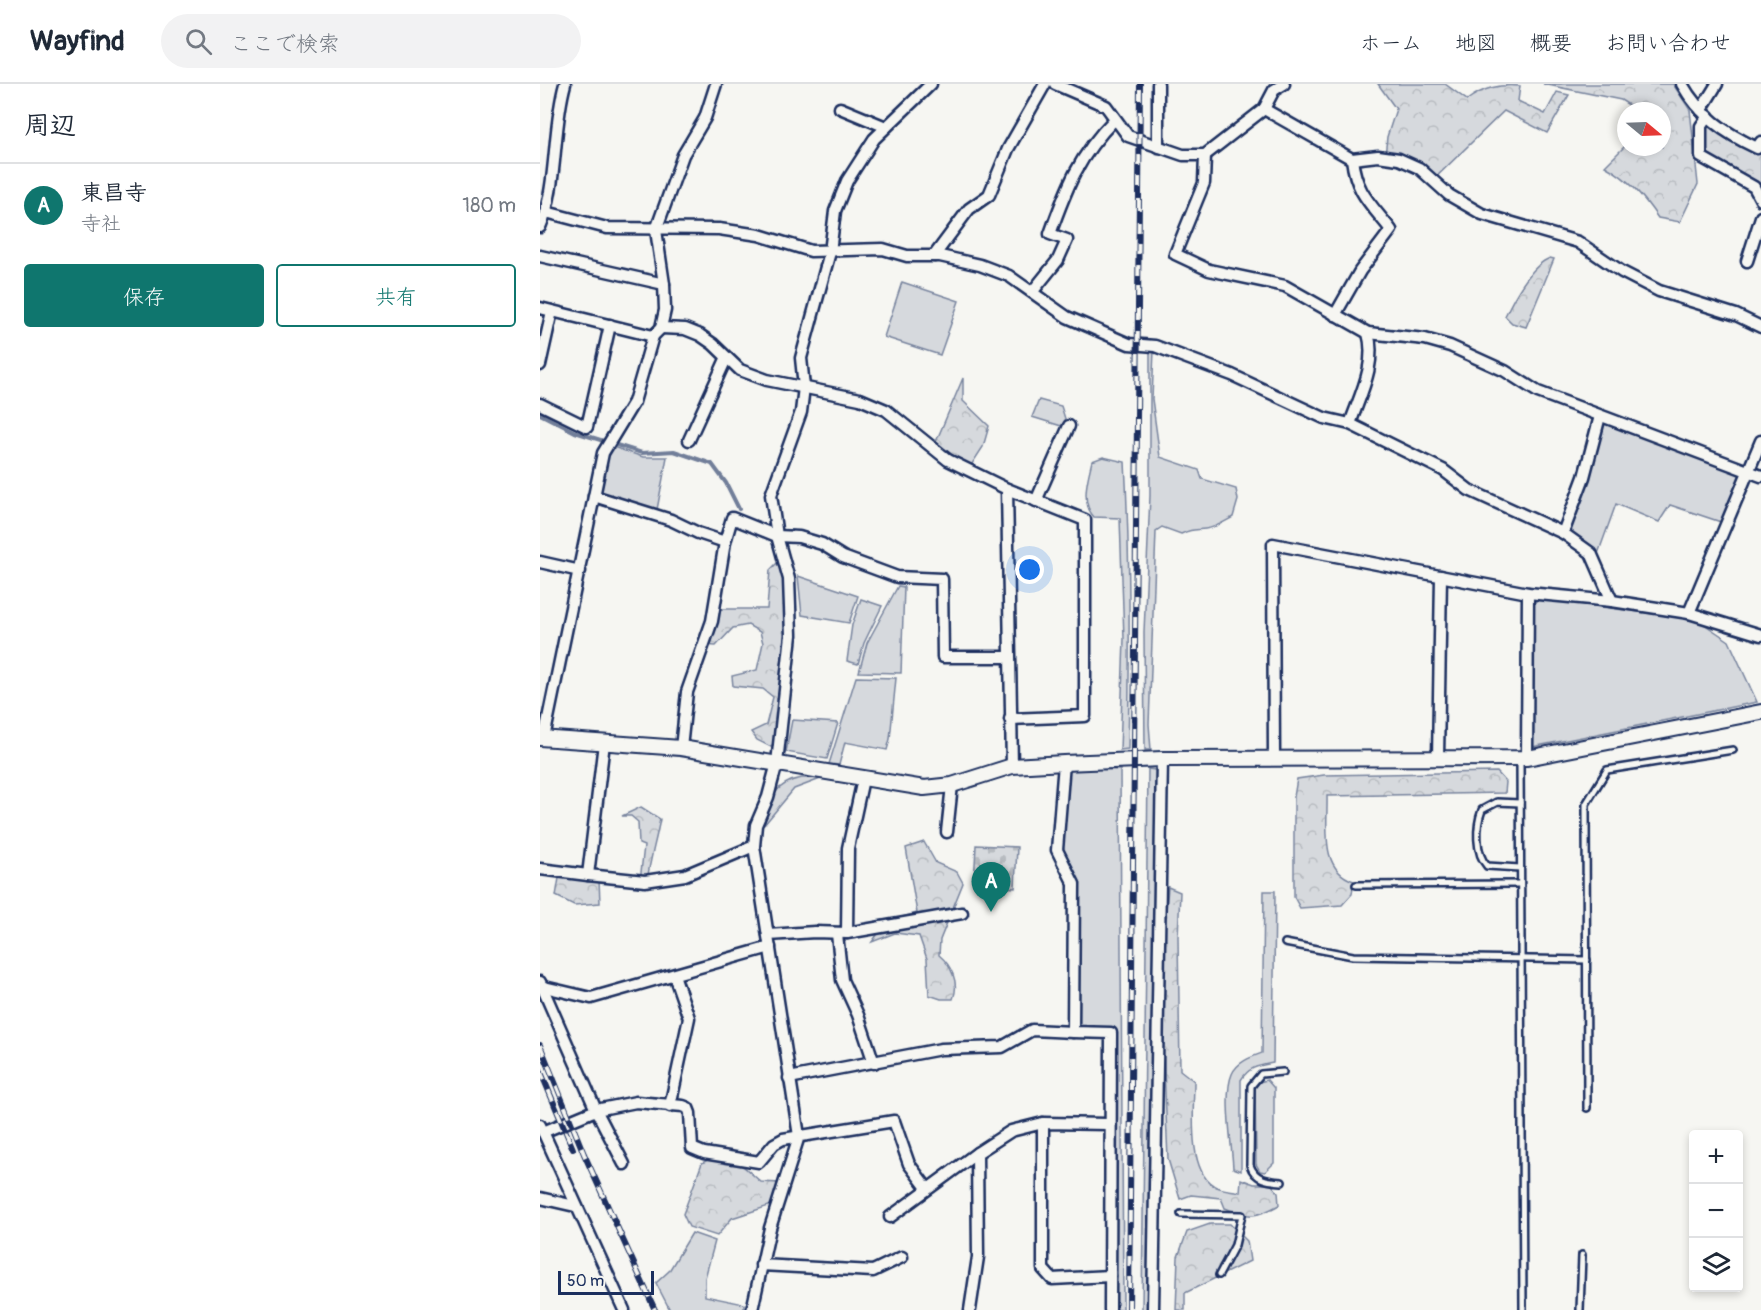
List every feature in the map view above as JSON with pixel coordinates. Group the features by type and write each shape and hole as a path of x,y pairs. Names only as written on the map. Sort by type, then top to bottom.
{"street":[{"path":"540,227 545,206 557,112 565,84"},
{"path":"716,84 705,118 683,155 656,230 664,284 665,310 634,402 603,453 580,571 542,738 681,748 924,788 952,785 1012,766 1064,763 1162,759 1523,758 1761,712"},
{"path":"752,1310 761,1264 799,1136 754,846 756,825 768,797 777,763 792,605 789,579 777,536 771,495 801,412 804,387 801,358 830,252 835,211 847,182 874,139 931,84"},
{"path":"934,256 969,210 989,195 1008,149 1045,84"},
{"path":"1055,84 1106,106 1114,120 1128,136 1183,155 1205,155 1264,109 1276,86"},
{"path":"1158,84 1158,147"},
{"path":"1682,84 1724,132 1760,147"},
{"path":"1717,84 1701,126 1701,157 1754,188 1761,200"},
{"path":"840,108 886,128"},
{"path":"1264,109 1352,159 1378,156 1399,159 1419,168 1449,195 1482,214 1578,242 1622,272 1659,291 1736,315 1761,327"},
{"path":"1033,291 1058,260 1067,240 1050,234 1065,192 1094,140 1114,120"},
{"path":"1205,155 1204,183 1175,254 1209,270 1285,286 1368,333 1425,339 1450,345 1505,371 1538,392 1761,476"},
{"path":"1335,315 1360,271 1391,230 1364,198 1355,180 1352,159"},
{"path":"545,206 607,228 719,229 759,235 811,251 883,249 907,256 934,256 980,265 1009,276 1067,317 1129,344 1155,346 1232,375 1324,418 1350,424 1443,470 1469,490 1563,533 1591,553 1612,601"},
{"path":"1747,261 1761,217"},
{"path":"540,256 664,284"},
{"path":"540,308 610,325 657,332 685,329 713,344 740,370 767,380 860,399 886,410 948,460 1007,489 1085,520 1085,716 1011,719"},
{"path":"540,365 552,311"},
{"path":"540,404 587,427 610,325"},
{"path":"1350,424 1370,367 1372,349 1368,333"},
{"path":"689,440 726,359"},
{"path":"1563,533 1584,477 1600,416"},
{"path":"1036,501 1069,426"},
{"path":"1689,613 1761,441"},
{"path":"1007,489 1012,766"},
{"path":"594,496 671,520 698,533 725,542"},
{"path":"681,748 687,692 712,621 725,542 732,518 777,536 799,537 822,544 843,557 897,577 942,579 943,657 1009,657"},
{"path":"1274,759 1273,543 1528,593 1612,601 1689,613 1761,635"},
{"path":"540,562 580,571"},
{"path":"1438,758 1441,576"},
{"path":"1523,758 1528,593"},
{"path":"588,875 604,742"},
{"path":"1153,1310 1162,759"},
{"path":"1064,763 1057,850 1074,884 1073,1032"},
{"path":"863,779 848,848 842,934 842,980 858,1014 874,1063"},
{"path":"947,832 952,785"},
{"path":"540,869 645,881 685,875 754,846"},
{"path":"768,935 815,932 842,934 962,913"},
{"path":"541,984 591,998 770,947"},
{"path":"670,1106 689,1018 674,975"},
{"path":"541,984 596,1110 624,1164"},
{"path":"789,1078 941,1049 1002,1047 1032,1030 1111,1034 1110,1310"},
{"path":"624,1310 541,1129 596,1110 636,1102 688,1108 692,1148 704,1153 759,1162 774,1144 799,1136 894,1122 909,1164 927,1188"},
{"path":"890,1217 976,1153 1011,1131 1043,1123 1109,1124"},
{"path":"1043,1123 1043,1269 1052,1279 1110,1276"},
{"path":"970,1310 978,1257 976,1153"},
{"path":"540,1198 575,1206"},
{"path":"761,1264 873,1270 902,1257"}],"lane":[{"path":"1587,1108 1586,804 1607,770 1733,750"},
{"path":"1523,758 1520,803 1523,1310"},
{"path":"1520,803 1497,802 1482,810 1478,834 1479,850 1487,866 1520,868"},
{"path":"1356,885 1520,884"},
{"path":"1285,943 1353,956 1587,960"},
{"path":"1282,1182 1263,1180 1256,1176 1250,1165 1251,1086 1261,1074 1283,1072"},
{"path":"1181,1214 1242,1215 1235,1245 1219,1275"},
{"path":"1580,1310 1582,1255"}],"green space":[{"path":"1378,84 1445,84 1467,100 1479,92 1492,88 1520,86 1518,101 1545,114 1557,92 1569,95 1547,133 1504,111 1433,180 1385,157 1387,137 1396,109"},
{"path":"1543,84 1673,84 1690,110 1698,184 1680,222 1658,218 1635,189 1605,166 1617,154 1617,156 1671,156 1671,102 1624,102"},
{"path":"1708,116 1761,148 1761,195 1701,149"},
{"path":"1550,258 1554,259 1526,327 1512,323 1505,316 1518,292 1536,268"},
{"path":"902,282 959,301 940,355 884,337"},
{"path":"1150,350 1154,350 1152,399 1160,457 1199,470 1202,479 1236,489 1238,500 1233,517 1216,526 1190,530 1181,534 1162,527 1156,531 1149,724 1151,750 1145,750 1144,632 1150,496"},
{"path":"963,378 963,401 989,426 983,447 968,470 947,466 933,449"},
{"path":"1039,400 1061,406 1068,428 1032,417"},
{"path":"1605,418 1746,476 1721,522 1670,505 1659,522 1616,504 1598,554 1591,553 1565,527"},
{"path":"607,445 643,457 667,457 656,515 594,496"},
{"path":"1103,457 1125,462 1129,569 1129,713 1128,749 1120,750 1124,639 1120,518 1094,517 1086,497 1092,461"},
{"path":"778,562 785,563 791,601 780,732 771,747 757,740 751,732 766,725 773,697 763,689 733,686 732,676 757,670 763,643 760,632 748,625 733,628 716,646 704,645 717,609 767,609 770,570"},
{"path":"798,576 858,596 849,623 802,615"},
{"path":"898,586 904,587 901,673 859,672 867,643"},
{"path":"1528,597 1698,620 1729,641 1757,702 1527,748"},
{"path":"861,599 882,606 864,643 858,664 847,661 852,625"},
{"path":"856,677 896,678 887,750 845,742 839,765 829,764"},
{"path":"792,720 838,723 827,759 786,752"},
{"path":"1063,768 1120,770 1123,1310 1110,1310 1111,1034 1073,1032 1074,884 1057,850"},
{"path":"1148,769 1162,771 1153,1310 1142,1310"},
{"path":"1497,772 1506,782 1505,793 1327,796 1327,834 1330,857 1335,867 1343,875 1354,881 1352,894 1342,905 1300,908 1294,897 1294,797 1297,779 1324,775"},
{"path":"802,778 823,778 794,789 764,825 771,800 779,788"},
{"path":"641,807 660,819 647,881 640,881 644,846 639,844 638,822 631,816 622,816"},
{"path":"924,842 936,863 957,872 963,883 940,940 939,955 951,969 955,981 953,999 941,999 929,995 927,959 919,936 895,933 872,942 887,921 917,913 906,848"},
{"path":"976,845 1017,847 1015,888 974,885"},
{"path":"560,872 599,880 600,903 574,905 556,896"},
{"path":"1168,887 1180,892 1178,937 1180,1070 1194,1081 1193,1121 1199,1165 1205,1177 1213,1185 1222,1189 1240,1192 1241,1179 1254,1184 1271,1184 1278,1192 1279,1205 1258,1214 1240,1214 1225,1208 1221,1198 1191,1195 1180,1199 1168,1159 1163,1046 1158,1008"},
{"path":"1264,891 1275,891 1273,1063 1258,1066 1241,1080 1241,1171 1233,1168 1228,1094 1229,1083 1237,1066 1262,1053"},
{"path":"1267,1080 1274,1088 1274,1163 1265,1172 1260,1171 1256,1164 1255,1088 1259,1082"},
{"path":"717,1155 744,1167 761,1182 780,1183 778,1203 732,1218 717,1236 689,1227 683,1214 702,1163"},
{"path":"1210,1224 1230,1224 1247,1241 1250,1261 1185,1293 1185,1310 1176,1310 1178,1257 1187,1232"},
{"path":"692,1233 715,1241 705,1278 705,1296 744,1304 744,1310 670,1310 656,1283 669,1271"}],"waterway":[{"path":"540,414 575,432 642,453 674,451 712,464 726,483 739,509"}],"railway":[{"path":"1129,1310 1140,84"},
{"path":"540,1045 584,1154 655,1310"},
{"path":"540,1070 573,1149"}],"place":[{"name":"東昌寺","path":"991,912"}]}
